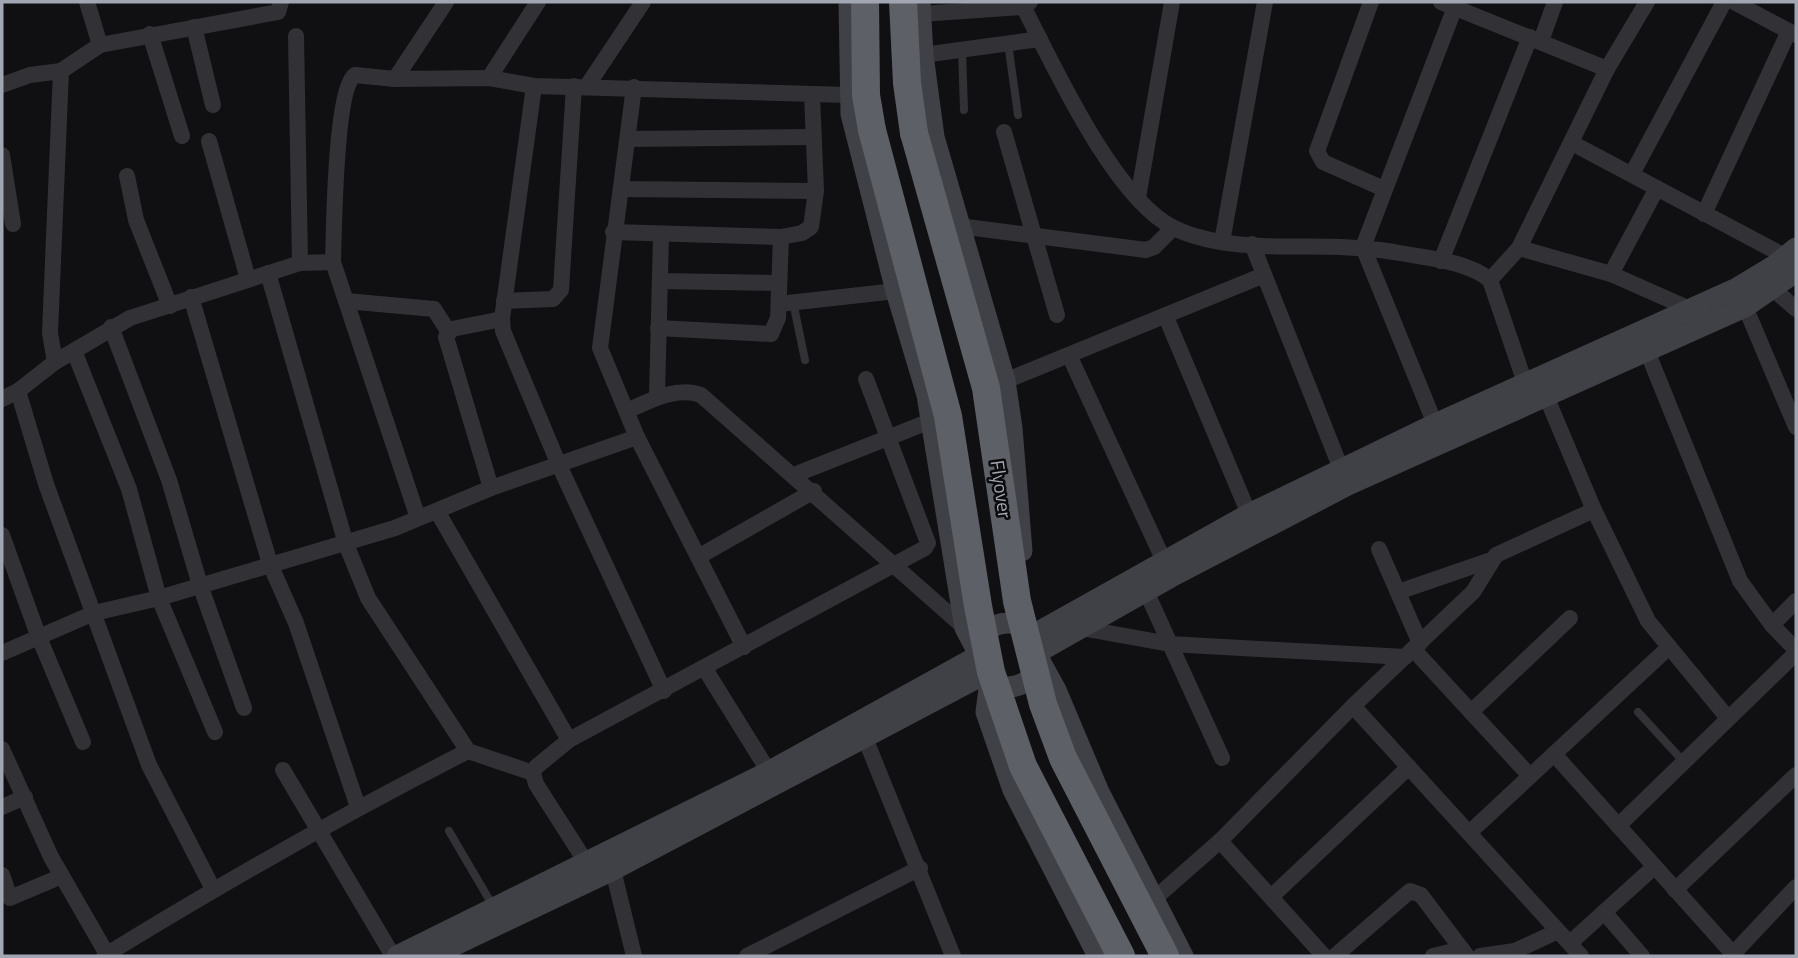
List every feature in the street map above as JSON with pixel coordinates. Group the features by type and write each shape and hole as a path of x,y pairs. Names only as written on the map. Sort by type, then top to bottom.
{"highway":[{"path":"865,2 865,86 872,130 948,415 973,580 991,672 1023,766 1121,956"},
{"name":"Flyover","path":"915,6 907,83 914,133 986,388 1017,601 1043,704 1068,768 1166,956"}],"main road":[{"path":"849,2 848,95 855,135 933,420 965,628 981,666 1010,687 1020,685 1036,671 1012,428 1005,381 934,137 915,6"},
{"path":"1035,644 1164,561 1249,514 1546,396 1647,351 1766,283 1794,260"},
{"path":"1035,644 1081,628 1435,424 1690,309 1741,297"},
{"path":"1098,956 1013,790 986,712 980,639 994,626 1014,623 1035,644 1098,792 1183,956"},
{"path":"432,956 598,871 981,666"},
{"path":"395,956 494,909 598,871"}],"street":[{"path":"87,2 100,45"},
{"path":"2,85 30,75 61,71 100,45 278,12 281,2"},
{"path":"395,79 446,2"},
{"path":"489,78 538,2"},
{"path":"505,301 553,299 561,290 581,86 643,2"},
{"path":"1138,198 1172,2"},
{"path":"1222,242 1265,2"},
{"path":"1371,2 1317,151 1323,162 1384,190"},
{"path":"1441,261 1536,39 1555,2"},
{"path":"1490,280 1519,248 1607,69 1647,2"},
{"path":"1632,174 1724,2"},
{"path":"1704,214 1793,33 1734,2"},
{"path":"915,6 1025,3 1040,39 1106,156 1138,198 1173,228 1222,242 1363,247 1473,269 1490,280 1525,383"},
{"path":"1435,424 1363,247 1448,5 1474,8 1536,39 1607,69"},
{"path":"194,27 214,104"},
{"path":"150,34 182,136"},
{"path":"296,36 300,263"},
{"path":"923,55 1040,39"},
{"path":"55,362 50,333 61,71"},
{"path":"418,518 333,262 338,139 348,83 355,75 395,79 489,78 534,86 848,95"},
{"path":"534,86 502,319 503,331 559,465 664,691"},
{"path":"634,87 600,348 637,436 744,647"},
{"path":"613,232 781,237 802,233 811,227 816,191 812,94"},
{"path":"1004,132 1056,315"},
{"path":"628,139 813,137"},
{"path":"209,141 248,279"},
{"path":"1572,143 1794,260"},
{"path":"2,159 13,224"},
{"path":"127,176 136,220 170,306"},
{"path":"1611,274 1657,188"},
{"path":"621,189 816,191"},
{"path":"959,226 1146,250 1154,247 1173,228"},
{"path":"657,397 661,235"},
{"path":"658,328 771,334 786,303 779,283 781,237"},
{"path":"1252,244 1344,477"},
{"path":"1519,248 1611,274 1690,309"},
{"path":"2,399 18,391 55,362 111,327 300,263 333,262"},
{"path":"268,273 346,544 379,617 415,667 468,751 533,773"},
{"path":"1005,381 1070,357 1264,275"},
{"path":"660,281 779,283"},
{"path":"1766,283 1796,309"},
{"path":"786,303 896,291"},
{"path":"1741,297 1796,427"},
{"path":"191,298 270,564 296,623 358,807"},
{"path":"346,301 434,309 448,331 446,342 491,488"},
{"path":"1166,317 1249,514"},
{"path":"448,331 502,319"},
{"path":"111,327 169,480 200,585 244,708"},
{"path":"74,351 129,489 159,598 215,732"},
{"path":"1618,826 1796,652 1772,625 1741,581 1647,351"},
{"path":"1070,357 1164,561"},
{"path":"634,956 598,871 536,784 533,773 536,767 569,740 925,548 928,538 866,379"},
{"path":"18,391 46,484 149,765 212,889"},
{"path":"627,411 657,397 685,392 701,395 814,491 891,565 965,628"},
{"path":"1546,396 1594,510 1648,621 1667,649 1727,717"},
{"path":"794,475 933,420"},
{"path":"2,653 38,635 94,613 159,598 346,544 637,436"},
{"path":"698,557 814,491"},
{"path":"1154,899 1220,841 1353,706 1473,592 1492,560 1504,550 1594,510"},
{"path":"438,511 569,740"},
{"path":"2,535 38,635 83,742"},
{"path":"1379,549 1398,592 1413,650 1530,776"},
{"path":"1398,592 1492,560"},
{"path":"1146,591 1222,758"},
{"path":"1772,625 1796,601"},
{"path":"1471,712 1570,618"},
{"path":"1081,628 1170,644 1413,650"},
{"path":"1469,833 1667,649"},
{"path":"705,669 773,778"},
{"path":"1353,706 1581,956"},
{"path":"862,731 920,868 953,956"},
{"path":"2,749 62,876 106,956 212,889 358,807 468,751"},
{"path":"1554,754 1734,955 1796,887"},
{"path":"1270,897 1409,767"},
{"path":"283,770 395,956"},
{"path":"1675,890 1796,775"},
{"path":"2,807 25,797"},
{"path":"1220,841 1324,956"},
{"path":"1570,943 1654,867"},
{"path":"747,956 920,868"},
{"path":"2,875 6,899 62,876"},
{"path":"1335,956 1410,891 1421,895 1464,952 1433,956"},
{"path":"1604,912 1642,956"},
{"path":"1480,956 1514,953 1558,931"}],"lane":[{"path":"1009,43 1018,115"},
{"path":"962,50 964,110"},
{"path":"786,303 805,360"},
{"path":"1638,712 1683,761"},
{"path":"449,831 494,909"}]}
